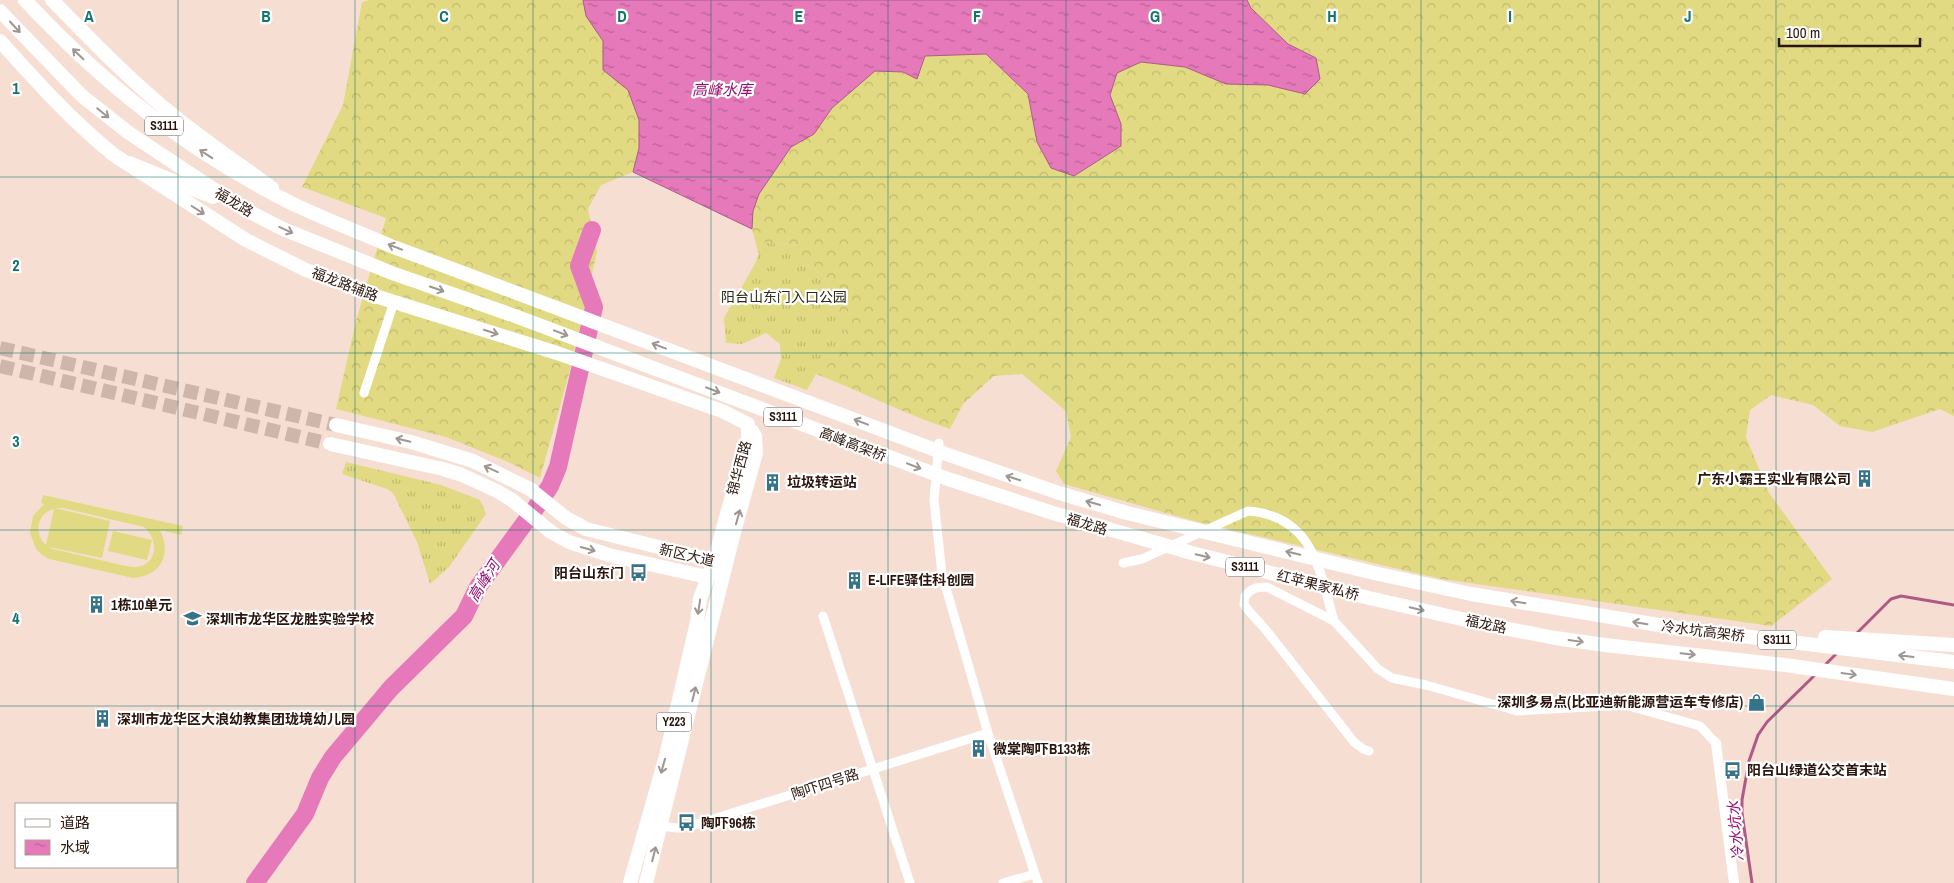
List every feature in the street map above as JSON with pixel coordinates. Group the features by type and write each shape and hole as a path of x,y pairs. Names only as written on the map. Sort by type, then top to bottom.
{"main road":[{"name":"福龙路","path":"25,0 50,27 116,89 163,126 220,163 294,204 391,246 523,295"},
{"path":"52,0 120,68 163,107 205,140 294,204"},
{"name":"福龙路","path":"0,11 82,96 129,134 242,208 283,229 392,273 515,316"},
{"name":"福龙路辅路","path":"0,41 47,93 79,125 114,155 246,240 314,273 394,302 557,353 722,411 748,424"},
{"path":"129,164 242,208"},
{"name":"高峰高架桥","path":"523,295 946,454 1060,493"},
{"name":"高峰高架桥","path":"515,316 948,479 1053,513"},
{"name":"锦华西路","path":"646,883 661,826 720,563 756,453 755,436 748,424"},
{"name":"新区大道","path":"330,444 443,469 480,483 497,491 519,506 556,536 581,547 707,578 720,563 586,529 575,524 530,489 495,471 450,453 336,425"},
{"name":"福龙路","path":"1060,493 1127,513"},
{"name":"福龙路","path":"1053,513 1122,534"},
{"name":"红苹果家私桥","path":"1127,513 1374,573"},
{"name":"红苹果家私桥","path":"1122,534 1369,598"},
{"path":"655,566 660,549"},
{"name":"福龙路","path":"1374,573 1471,594 1601,617"},
{"name":"Y223","path":"630,883 666,756 697,622 700,599 707,578"},
{"name":"福龙路","path":"1369,598 1488,625 1554,638 1605,645"},
{"name":"冷水坑高架桥","path":"1601,617 1954,662"},
{"path":"1677,628 1954,645"},
{"name":"冷水坑高架桥","path":"1605,645 1785,665 1954,689"}],"street":[{"path":"364,392 394,302"},
{"path":"939,443 934,500 942,574 988,733 1038,883"},
{"path":"1123,563 1142,559 1248,511 1263,512 1282,520 1294,528 1310,547 1316,559 1334,621"},
{"path":"1368,751 1354,742 1266,630 1248,610 1244,604 1245,596 1256,587 1266,587 1334,621 1378,669 1392,678 1426,685 1517,711 1625,705 1700,726 1716,743 1734,883"},
{"path":"823,616 910,883"},
{"name":"陶吓四号路","path":"661,826 672,828 687,827 741,812 988,733"},
{"path":"1003,883 1035,874"}],"green space":[{"path":"369,0 583,0 586,16 603,41 603,70 628,90 639,120 639,148 633,172 601,185 588,209 597,252 570,370 540,478 508,462 446,437 336,409 356,321 386,218 302,187 343,105 362,2"},
{"path":"1247,0 1954,0 1954,416 1940,409 1872,432 1840,426 1813,405 1771,395 1750,410 1746,437 1769,493 1832,579 1771,626 1441,579 1194,521 1064,484 1056,471 1071,437 1066,411 1022,374 994,376 963,404 950,429 816,374 826,367 845,331 826,279 800,259 800,246 762,242 759,255 752,229 753,211 759,194 791,147 814,134 832,108 875,71 903,72 917,79 925,56 985,54 1028,94 1037,142 1074,176 1121,146 1121,124 1110,95 1117,73 1140,62 1185,67 1226,84 1268,85 1305,94 1315,58 1288,44 1251,8"},
{"name":"阳台山东门入口公园","path":"762,242 800,246 800,259 826,279 845,331 826,367 816,374 807,390 774,378 781,359 780,344 766,333 742,344 726,343 724,318 756,262"},
{"path":"346,462 441,485 480,500 486,514 449,567 430,584 417,542 393,493 387,489 342,474"},
{"path":"43,495 183,526 181,535 160,530 165,548 162,563 151,573 133,578 49,559 42,555 36,549 30,533 33,516 44,504 41,503","holes":["55,508 63,508 144,527 149,532 154,544 152,557 149,562 133,567 49,547 102,558 110,521","54,509 46,545 39,535 39,524 44,515"]},
{"path":"113,531 152,540 147,560 108,551"}],"water":[{"name":"高峰水库","path":"583,0 1247,0 1251,8 1288,44 1316,58 1320,79 1305,94 1268,85 1226,84 1185,67 1141,62 1117,73 1110,95 1121,124 1121,146 1074,176 1051,168 1037,142 1028,94 986,54 925,56 917,79 903,72 875,71 832,108 814,134 791,147 759,194 753,211 752,229 633,172 639,148 639,120 628,90 603,70 603,41 586,16"}],"waterway":[{"name":"高峰河","path":"255,883 305,814 320,778 333,757 391,688 464,616 478,587 550,486 558,467 594,307 579,266 592,230"},
{"path":"1856,634 1891,599 1901,596 1954,605"},
{"path":"1824,666 1837,653"},
{"name":"冷水坑水","path":"1752,883 1742,813 1742,800 1749,761 1758,735 1767,722 1816,674"}],"tunnel":[{"path":"0,348 336,425"},
{"path":"0,366 330,444"}],"place":[{"name":"广东小霸王实业有限公司","path":"1865,479"},
{"name":"垃圾转运站","path":"773,482"},
{"name":"阳台山东门","path":"638,573"},
{"name":"E-LIFE驿住科创园","path":"854,580"},
{"name":"1栋10单元","path":"97,605"},
{"name":"深圳市龙华区龙胜实验学校","path":"192,619"},
{"name":"深圳多易点(比亚迪新能源营运车专修店)","path":"1757,702"},
{"name":"深圳市龙华区大浪幼教集团珑境幼儿园","path":"103,719"},
{"name":"微棠陶吓B133栋","path":"979,749"},
{"name":"阳台山绿道公交首末站","path":"1733,770"},
{"name":"陶吓96栋","path":"687,823"}]}
